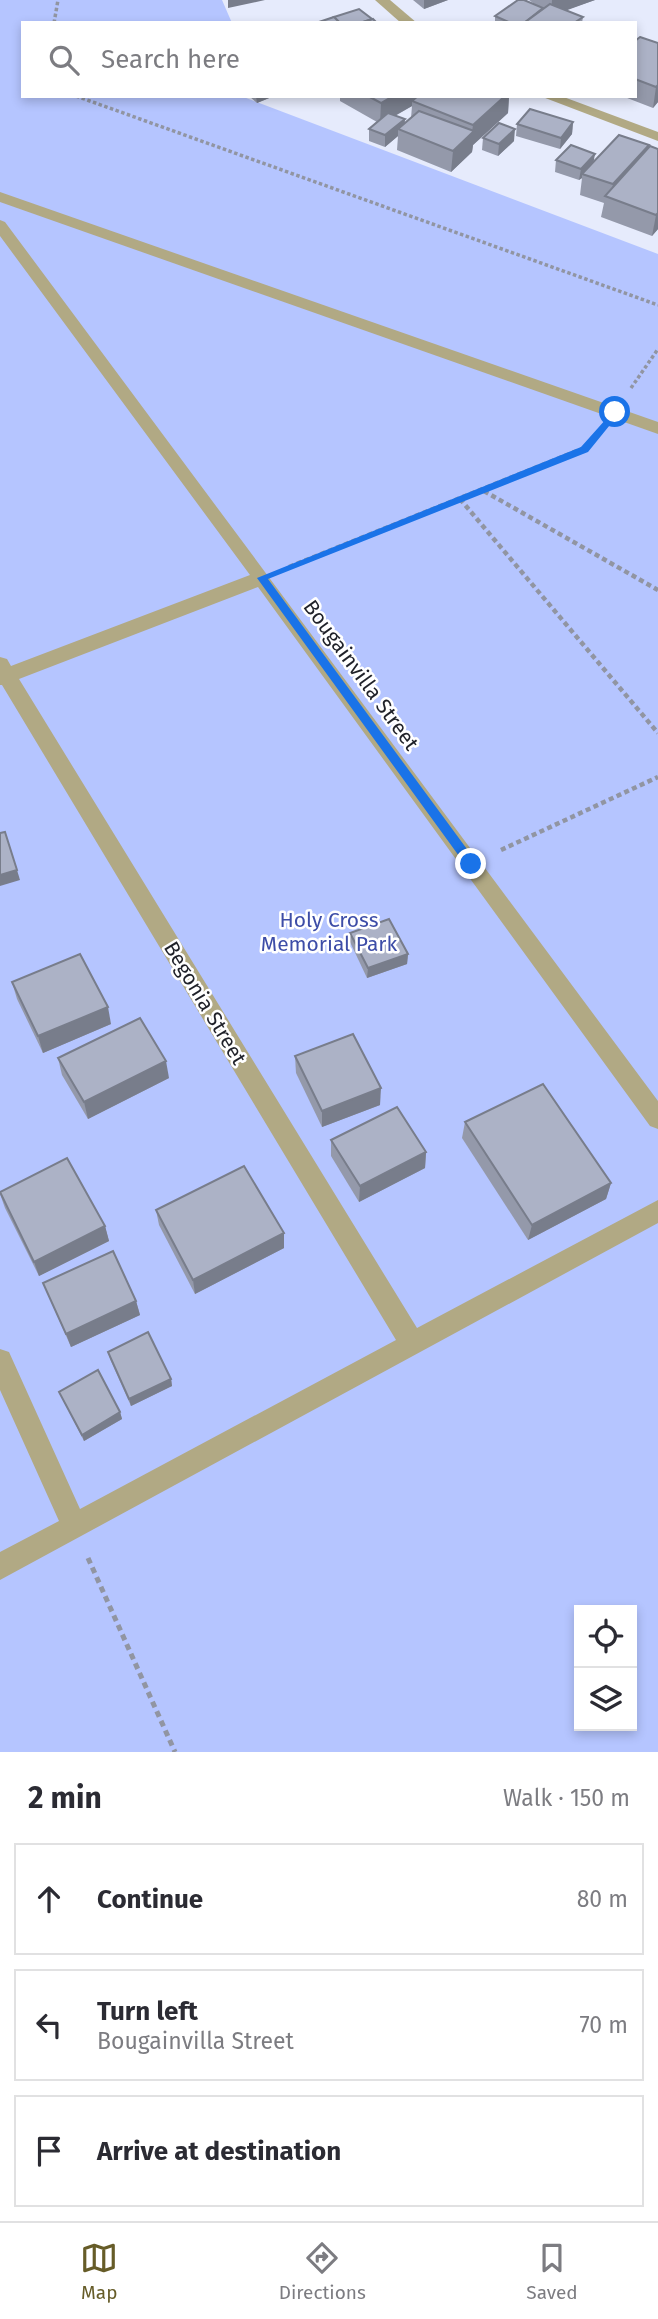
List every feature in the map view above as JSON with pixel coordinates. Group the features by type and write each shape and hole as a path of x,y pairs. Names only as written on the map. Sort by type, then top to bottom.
{"street":[{"path":"382,0 408,21"},
{"path":"552,98 658,137"},
{"path":"0,197 658,428"},
{"name":"Bougainvilla Street","path":"0,225 658,1119"},
{"path":"2,673 262,578"},
{"name":"Begonia Street","path":"2,673 411,1342"},
{"path":"0,1567 658,1210"},
{"path":"0,1361 75,1527"}],"path":[{"path":"54,21 58,0"},
{"path":"82,98 658,305"},
{"path":"262,578 584,450 615,412 658,349"},
{"path":"484,491 658,590"},
{"path":"460,499 658,733"},
{"path":"471,864 658,777"},
{"path":"75,1527 175,1752"}],"green space":[{"name":"Holy Cross Memorial Park","path":"0,0 222,0 231,21 21,21 21,98 246,98 658,254 658,1752 0,1752"}],"building":[{"path":"518,0 543,8 527,21 506,21 495,16"},
{"path":"550,4 583,17 577,21 527,21"},
{"path":"359,9 372,19 338,21 334,17"},
{"path":"334,17 338,21 322,21"},
{"path":"640,37 658,43 656,87 637,80 637,39"},
{"path":"372,98 390,98 381,103"},
{"path":"416,98 503,98 473,125 412,101"},
{"path":"530,109 573,122 561,138 517,124"},
{"path":"419,111 474,131 453,151 398,129"},
{"path":"388,113 405,119 385,135 369,129"},
{"path":"499,123 515,129 499,144 483,138"},
{"path":"619,135 649,145 613,184 582,174"},
{"path":"571,145 595,154 581,169 556,160"},
{"path":"650,146 658,149 656,215 605,196"},
{"path":"5,832 17,870 0,875 0,833"},
{"path":"389,919 408,954 368,968 350,933"},
{"path":"80,954 108,1007 38,1036 12,982"},
{"path":"140,1018 166,1061 84,1102 58,1058"},
{"path":"353,1034 381,1088 322,1111 295,1056"},
{"path":"543,1084 611,1183 532,1225 465,1122"},
{"path":"397,1107 426,1152 360,1186 331,1140"},
{"path":"67,1158 105,1226 34,1262 0,1192"},
{"path":"244,1166 284,1233 193,1280 156,1210"},
{"path":"113,1251 136,1301 66,1334 43,1283"},
{"path":"148,1332 171,1379 129,1399 108,1352"},
{"path":"98,1370 120,1412 82,1435 59,1392"}],"route":[{"path":"471,864 262,578 584,450 615,412"}]}
